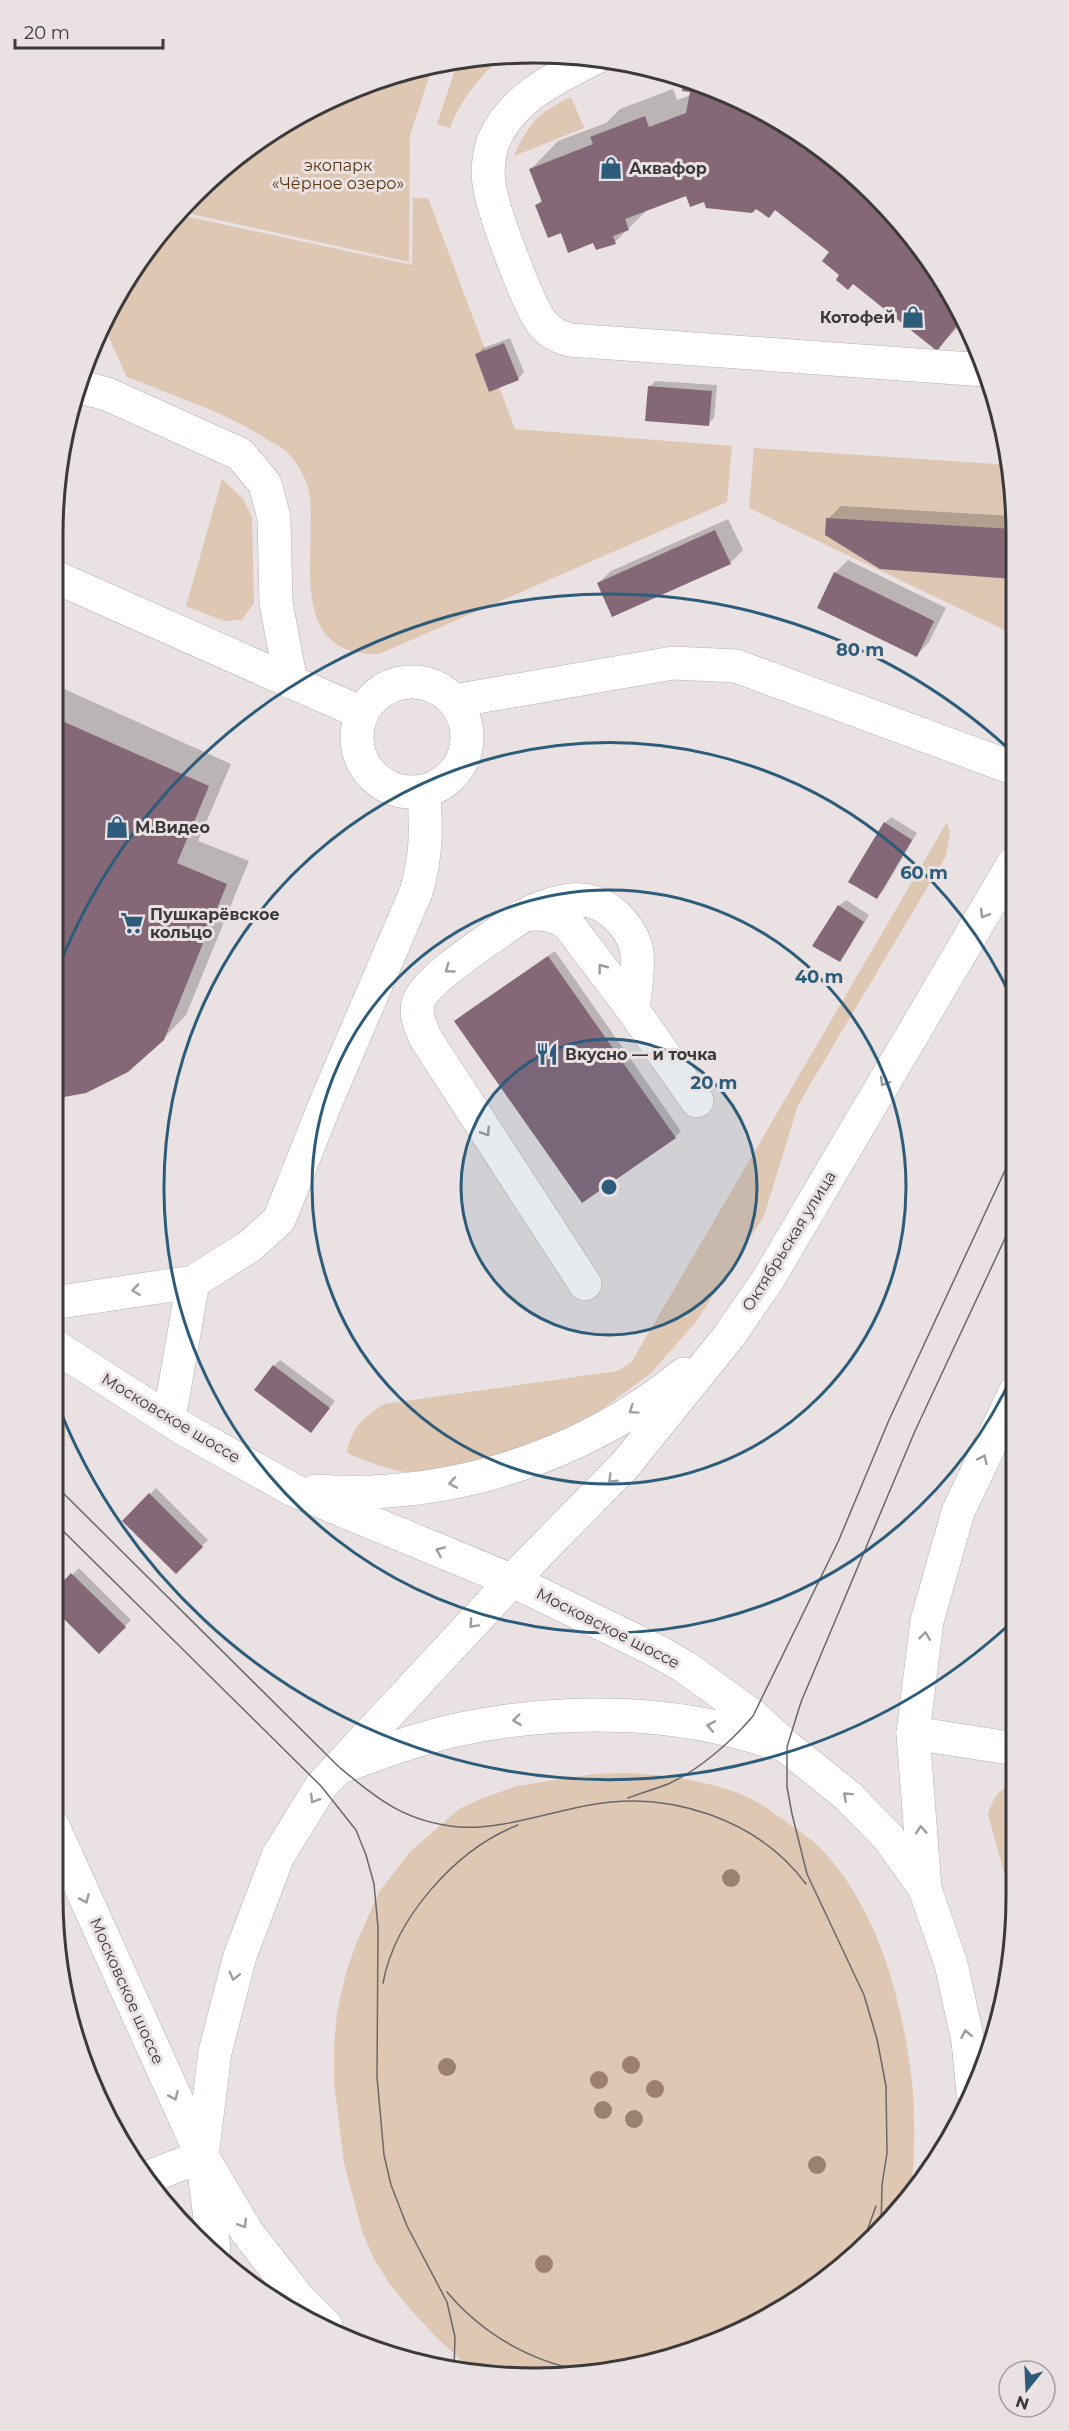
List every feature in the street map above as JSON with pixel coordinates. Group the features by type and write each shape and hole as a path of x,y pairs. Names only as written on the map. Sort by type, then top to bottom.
{"main road":[{"path":"581,66 539,87 511,113 493,142 489,161 489,182 493,202 536,315 551,332 570,340 976,369"},
{"path":"86,388 107,394 240,454 265,484 274,518 276,603 291,682"},
{"path":"63,581 355,710 364,709"},
{"path":"454,701 673,663 736,666 1006,765"},
{"path":"407,682 424,683 441,690 454,701 467,730 467,747 462,762 452,776 424,792 408,793 392,789 378,781 367,770 360,755 357,739 358,723 364,709 375,695 390,686 407,682"},
{"path":"63,1301 194,1282 250,1246 279,1220 326,1102 416,892 426,846 424,792"},
{"name":"Октябрьская улица","path":"202,2156 215,2052 240,1956 278,1856 321,1786 513,1581 625,1466 729,1336 767,1281 1006,878"},
{"path":"585,1284 426,1039 418,1020 418,1002 431,982 522,916 556,902 572,900 593,902 610,909 627,928 635,942 638,956 633,1010"},
{"path":"522,916 534,913 546,915 568,924 633,1010 697,1101"},
{"path":"169,1419 194,1282"},
{"path":"293,1490 350,1493 407,1490 464,1481 519,1466 572,1444 622,1418 669,1385 729,1336"},
{"name":"Московское шоссе","path":"63,1352 169,1419 293,1490 513,1581 685,1667 753,1716 787,1748 848,1796 888,1837 925,1889 951,1964 968,2041 971,2074"},
{"path":"925,1889 914,1733 927,1621 958,1512 1006,1411"},
{"path":"339,1767 421,1739 470,1727 523,1719 570,1717 615,1716 681,1721 740,1731 787,1748"},
{"path":"914,1733 1006,1747"},
{"name":"Московское шоссе","path":"63,1851 202,2156"},
{"path":"154,2175 202,2156"},
{"path":"202,2156 213,2241"},
{"path":"202,2156 247,2232 299,2299 311,2311"}],"green space":[{"path":"493,65 472,88 450,128 437,124 455,70"},
{"name":"экопарк «Чёрное озеро»","path":"430,75 410,135 409,262 190,214 247,160 299,126 354,99"},
{"path":"571,97 584,128 514,156 524,135 536,120 543,113"},
{"path":"413,198 428,198 515,429 732,446 727,502 379,654 350,650 330,638 318,620 312,598 309,490 305,478 291,456 285,450 235,421 127,377 108,335 142,273 160,247 187,217 412,265"},
{"path":"754,448 1001,464 1006,534 1006,631 749,508"},
{"path":"222,479 243,499 252,517 254,603 242,620 224,621 186,606"},
{"path":"947,822 950,833 946,856 798,1105 764,1216 696,1322 650,1374 595,1414 519,1452 417,1473 391,1469 349,1454 347,1452 349,1443 356,1429 384,1404 617,1371 631,1363"},
{"path":"627,1773 670,1777 697,1781 745,1796 768,1809 810,1839 843,1876 874,1930 895,1991 902,2021 914,2107 912,2180 868,2230 822,2271 770,2305 715,2332 657,2352 596,2364 534,2368 464,2362 437,2338 389,2283 374,2259 362,2231 344,2163 334,2082 337,2012 346,1973 356,1944 379,1892 410,1852 459,1809 483,1798 517,1786 594,1774"},
{"path":"1005,1788 1006,1880 988,1814 997,1794"}],"building":[{"path":"683,87 715,99 770,126 822,160 868,201 909,247 943,299 957,326 937,351 853,284 848,290 836,280 839,275 822,261 829,252 775,210 769,218 756,209 752,213 706,208 704,202 690,207 686,196 625,219 629,230 613,236 616,244 596,250 593,243 568,253 561,233 548,238 535,205 542,202 529,169 593,144 590,137 645,116 649,127 686,113 690,92 682,91"},
{"path":"504,343 519,380 489,392 475,354"},
{"path":"648,386 712,391 709,426 645,421"},
{"path":"826,518 1006,529 1006,578 880,569 825,535"},
{"path":"715,530 731,564 612,617 597,583"},
{"path":"834,572 934,621 917,657 817,608"},
{"name":"Пушкарёвское кольцо","path":"63,721 209,786 177,863 227,884 164,1040 128,1072 86,1093 63,1097"},
{"path":"884,822 912,840 877,899 848,882"},
{"path":"838,905 864,922 840,962 812,946"},
{"name":"Вкусно — и точка","path":"548,956 676,1138 582,1203 454,1021"},
{"path":"273,1365 330,1408 311,1433 254,1390"},
{"path":"149,1493 203,1547 176,1574 122,1521"},
{"path":"71,1573 126,1627 99,1654 63,1618 63,1581"}],"tram line":[{"path":"628,1798 668,1784 691,1771 725,1745 753,1716 838,1542 889,1420 1006,1168"},
{"path":"881,2215 882,2185 887,2153 886,2086 877,2039 864,1995 807,1874 787,1787 787,1747 801,1702 915,1431 1006,1236"},
{"path":"63,1493 339,1767 394,1808 408,1815 440,1824 475,1827 508,1823 590,1805 620,1801 680,1806 710,1814 737,1826 763,1842 786,1861 806,1884"},
{"path":"63,1531 321,1786 356,1830 374,1884 378,1927 377,2077 384,2155 391,2185 407,2226 447,2302 455,2337 454,2361"},
{"path":"383,1983 400,1934 432,1889 451,1868 472,1851 518,1825"},
{"path":"867,2231 876,2206"},
{"path":"447,2292 462,2308 497,2337 536,2357 566,2367"}],"place":[{"name":"Аквафор","path":"611,168"},
{"name":"Котофей","path":"913,317"},
{"name":"М.Видео","path":"117,827"},
{"name":"Пушкарёвское кольцо","path":"132,923"},
{"name":"Вкусно — и точка","path":"547,1054"}]}
